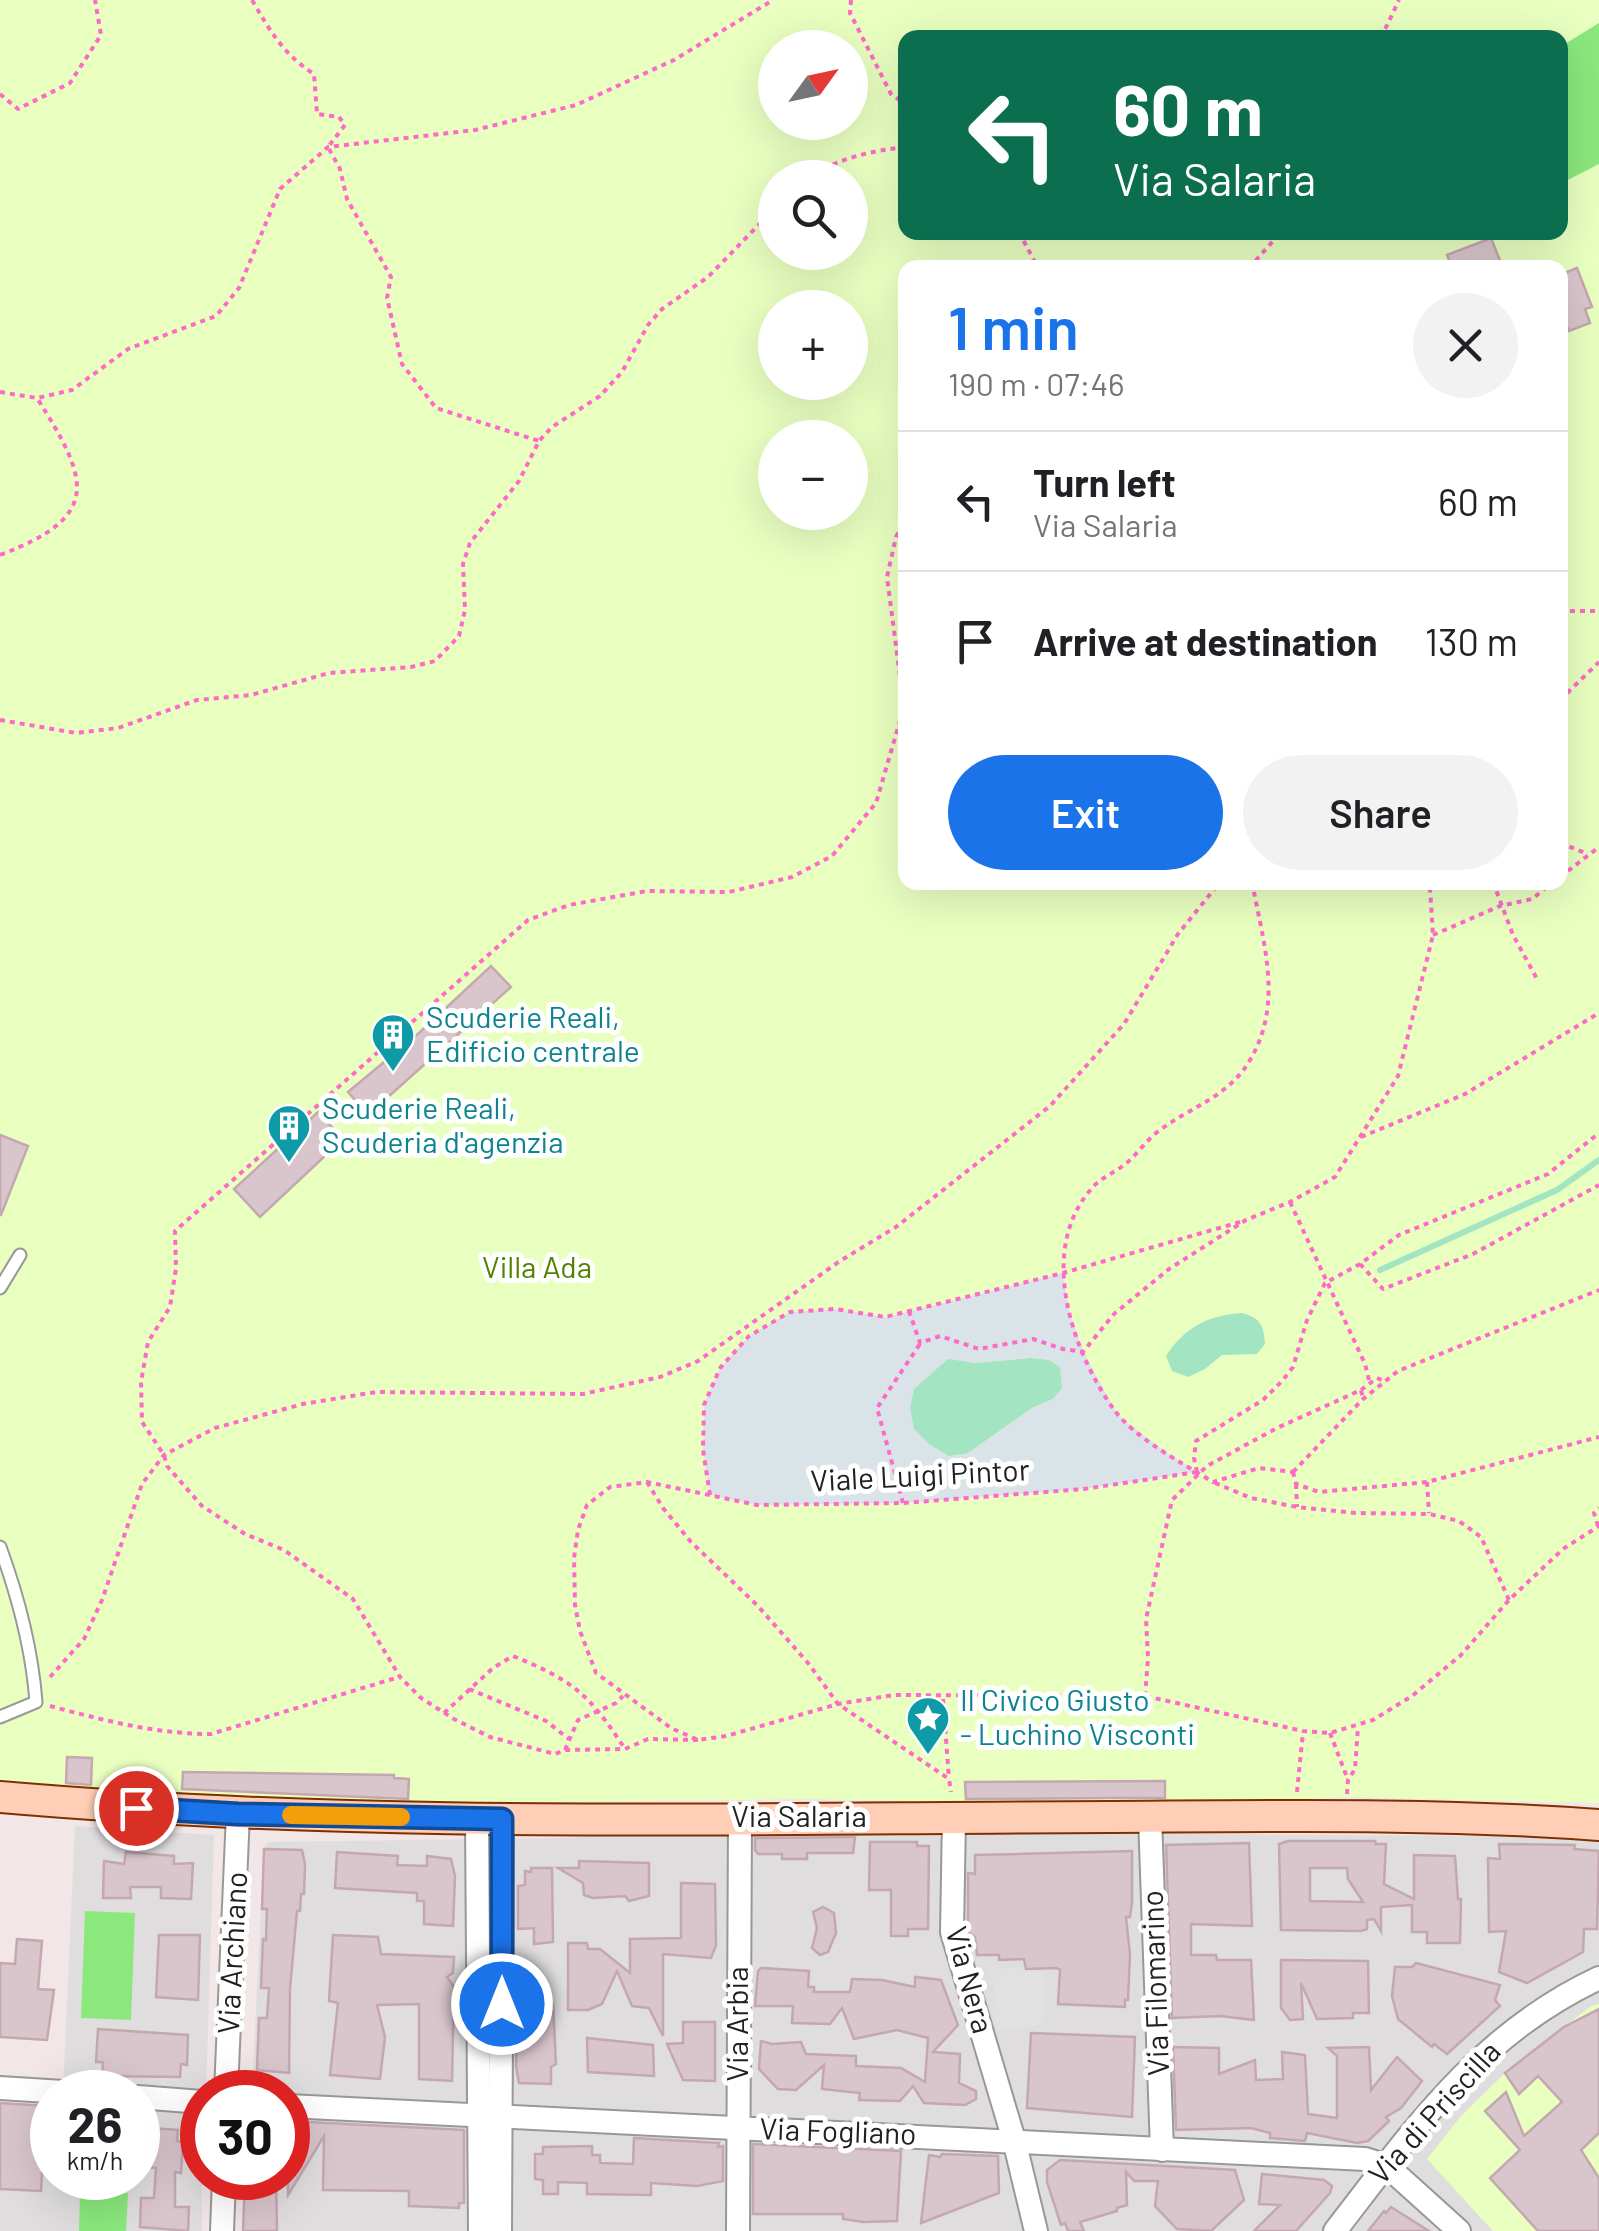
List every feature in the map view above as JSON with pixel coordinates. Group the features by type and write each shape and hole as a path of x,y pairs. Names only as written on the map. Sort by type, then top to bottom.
{"main road":[{"name":"Via Salaria","path":"0,1798 238,1814 489,1819 740,1817 953,1807 1150,1816 1346,1816 1599,1825"}],"street":[{"name":"Via Nera","path":"953,1807 952,1932 1014,2140 1036,2231"},
{"name":"Via Archiano","path":"227,2070 238,1814"},
{"name":"Via Filomarino","path":"1150,1816 1162,2150"},
{"name":"Via Arbia","path":"738,2231 740,1817"},
{"path":"489,1819 491,2116 500,2231"},
{"name":"Via di Priscilla","path":"1335,2231 1452,2084 1503,2036 1544,2006 1599,1978"},
{"path":"0,2088 30,2090"},
{"name":"Via Fogliano","path":"310,2107 1365,2159 1387,2166"},
{"path":"480,2231 491,2116"},
{"path":"1387,2166 1459,2231"},
{"path":"222,2231 223,2200"}],"lane":[{"path":"0,1288 20,1254"},
{"path":"0,1547 13,1583 35,1696 0,1717"}],"path":[{"path":"0,94 18,108 70,83 101,35 95,0"},
{"path":"0,392 37,398 72,390 128,350 216,316 239,288 280,189 328,147 345,125 339,117 317,114 314,74 276,41 252,0"},
{"path":"328,147 475,130 576,104 674,60 773,0"},
{"path":"851,0 850,13 891,94 898,99"},
{"path":"1385,30 1398,0"},
{"path":"328,147 340,169 347,199 391,278 387,298 402,364 436,408 539,441"},
{"path":"843,160 898,148"},
{"path":"0,720 76,732 118,728 197,700 251,695 329,673 411,667 435,661 459,636 465,610 463,564 470,543 518,481 539,441 552,427 600,396 622,372 648,325 662,309 708,278 758,226"},
{"path":"1256,260 1274,240"},
{"path":"0,555 33,542 64,522 76,506 78,472 37,398"},
{"path":"898,533 887,578 898,662"},
{"path":"1568,610 1599,611"},
{"path":"1568,692 1599,662"},
{"path":"898,728 876,803 832,856 792,877 729,892 646,891 568,905 528,920 175,1231 176,1268 170,1308 148,1342 141,1382 142,1422 164,1454 167,1466 202,1506 245,1534 284,1550 354,1599 400,1677 421,1698 490,1737 555,1754 565,1750 624,1750 648,1739 726,1736 838,1704 894,1695 1145,1696 1303,1731 1330,1733 1358,1727 1412,1696 1462,1655 1510,1600 1563,1549 1599,1526 1594,1513 1599,1508"},
{"path":"1568,846 1588,854"},
{"path":"1568,870 1599,847"},
{"path":"400,1677 210,1734 183,1734 110,1722 35,1696 84,1639 102,1600 142,1484 164,1454 215,1428 303,1404 376,1392 583,1394 660,1377 698,1360 840,1261 896,1228 1050,1106 1124,1024 1178,934 1214,890"},
{"path":"1253,890 1270,982 1269,1009 1261,1037 1238,1079 1218,1096 1160,1130 1083,1200 1065,1240 1064,1274 1069,1309 1083,1352 1117,1414 1164,1451 1214,1482 1251,1498 1296,1507 1430,1514 1459,1521 1481,1537 1510,1600"},
{"path":"710,1495 703,1450 704,1406 720,1368 750,1336 790,1312 835,1308 886,1318 1064,1274 1246,1220 1335,1177 1398,1076 1434,935 1428,890"},
{"path":"1495,890 1537,979"},
{"path":"1434,935 1500,906 1532,899 1543,890"},
{"path":"1361,1137 1465,1094 1599,1014"},
{"path":"1197,1472 1196,1441 1263,1400 1293,1367 1307,1320 1325,1283 1360,1264 1398,1235 1548,1174 1599,1133"},
{"path":"1360,1264 1382,1289 1473,1254 1599,1185"},
{"path":"1290,1202 1365,1364 1370,1384"},
{"path":"1083,1352 1132,1297 1246,1220"},
{"path":"1292,1472 1363,1399 1398,1371 1599,1290"},
{"path":"909,1311 920,1343"},
{"path":"903,1503 878,1408 920,1343 940,1336 979,1349 1033,1339 1083,1352"},
{"path":"1145,1696 1146,1619 1172,1500 1197,1472 1276,1428 1360,1390 1377,1378 1386,1382"},
{"path":"1360,1390 1363,1399"},
{"path":"1296,1484 1319,1492 1426,1482 1599,1437"},
{"path":"1214,1482 1259,1468 1292,1472"},
{"name":"Viale Luigi Pintor","path":"647,1482 758,1505 903,1503 1084,1489 1197,1472"},
{"path":"1292,1472 1296,1507"},
{"path":"698,1740 671,1728 596,1672 580,1632 574,1605 578,1530 588,1505 610,1487 647,1482 682,1530 758,1606 838,1704 948,1779"},
{"path":"1426,1482 1430,1514"},
{"path":"444,1713 513,1656 582,1691 624,1750"},
{"path":"469,1689 546,1722 569,1739"},
{"path":"565,1750 578,1720 624,1696"},
{"path":"943,1696 953,1807"},
{"path":"1348,1780 1356,1769 1358,1727"},
{"path":"1295,1816 1303,1731"},
{"path":"1330,1733 1348,1780 1346,1816"}],"shaded area":[{"path":"1063,1273 1069,1309 1083,1351 1117,1414 1197,1472 1084,1489 903,1503 757,1505 710,1495 703,1450 704,1405 720,1368 749,1336 790,1312 835,1309 886,1317","holes":["947,1360 1049,1360 1053,1399 1032,1408 968,1453"]},
{"path":"1242,1313 1257,1320 1262,1328 1265,1344 1257,1354 1222,1355 1188,1377 1172,1371 1166,1356 1189,1331 1208,1320"},
{"path":"948,1359 975,1363 1049,1360 1060,1367 1062,1388 1053,1399 1032,1408 968,1453 949,1456 914,1429 910,1408 914,1389"},
{"path":"788,1820 1204,1834 1599,1837 1599,2231 245,2231 247,2200 310,2200 310,2070 253,2070 264,1849 268,1842 571,1838"},
{"path":"75,1826 214,1835 207,2070 180,2070 180,2200 202,2200 202,2231 0,2231 0,2103 30,2105 30,2200 160,2200 160,2070 64,2070"},
{"path":"1023,1967 1045,1973 1043,2025 998,2030 991,2010 998,2004 989,1969"}],"green space":[{"name":"Villa Ada","path":"0,0 1599,0 1599,1803 1347,1797 1201,1806 808,1799 429,1803 0,1785"},
{"path":"1599,23 1599,164 1568,180 1568,42"},
{"path":"85,1911 135,1913 131,2020 81,2018"},
{"path":"1599,2004 1599,2231 1493,2231 1427,2159 1461,2116 1505,2073 1591,2006"},
{"path":"80,2200 128,2200 126,2231 79,2231"}],"building":[{"path":"1492,240 1500,260 1449,260 1447,255"},
{"path":"1577,268 1592,307 1585,309 1590,323 1569,331 1568,328 1568,272"},
{"path":"491,966 511,987 368,1115 348,1092"},
{"name":"Scuderie Reali, Scuderia d'agenzia","path":"318,1112 343,1139 260,1217 234,1189"},
{"path":"0,1135 28,1146 1,1215 0,1215"},
{"path":"67,1757 92,1758 91,1785 66,1783"},
{"path":"183,1772 394,1775 409,1779 408,1799 182,1789"},
{"path":"1165,1781 1165,1798 966,1799 965,1782"},
{"path":"855,1837 853,1853 807,1853 807,1859 782,1859 782,1854 758,1854 755,1850 755,1838"},
{"path":"870,1842 917,1842 917,1846 929,1846 928,1929 908,1929 908,1936 891,1936 891,1890 869,1890"},
{"path":"1249,1843 1252,1926 1191,1924 1191,1955 1251,1960 1254,2020 1220,2016 1172,2018 1166,1845"},
{"path":"1279,1844 1386,1844 1384,1884 1414,1899 1414,1855 1455,1856 1461,1899 1460,1943 1427,1943 1427,1932 1412,1932 1412,1905 1381,1907 1381,1931 1374,1919 1367,1920 1367,1929 1361,1931 1281,1930","holes":["1310,1868 1347,1868 1348,1879 1363,1902 1310,1901"]},
{"path":"1499,1844 1575,1845 1574,1849 1599,1851 1597,1929 1584,1929 1583,1952 1527,1983 1499,1972 1506,1931 1489,1932 1488,1858 1500,1859"},
{"path":"264,1849 302,1850 304,1894 297,1911 290,1989 289,2070 257,2070 259,2018 267,2018 269,1988 261,1988 267,1909 262,1909"},
{"path":"1132,1851 1132,1902 1130,1917 1126,1917 1130,1955 1125,2007 1058,2004 1057,1968 1026,1969 1024,1959 999,1960 999,1955 977,1955 975,1937 968,1932 968,1873 975,1874 975,1855"},
{"path":"126,1852 174,1856 174,1864 193,1863 191,1899 161,1898 161,1887 130,1887 131,1898 103,1898 104,1861 124,1864"},
{"path":"337,1852 398,1856 397,1865 427,1866 427,1856 451,1859 455,1876 453,1926 424,1924 424,1901 417,1901 417,1893 335,1888"},
{"path":"579,1861 649,1863 649,1896 629,1901 625,1896 584,1895 583,1883 558,1868 579,1868"},
{"path":"531,1868 552,1868 553,1942 534,1944 534,1928 518,1929 518,1886 525,1885 525,1871 531,1872"},
{"path":"681,1883 715,1884 716,1945 711,1958 663,1954 663,2036 649,2008 632,2006 617,1971 602,2004 588,2010 568,2010 568,1943 587,1943 588,1949 600,1949 630,1973 630,1939 681,1938"},
{"path":"823,1907 834,1913 836,1933 828,1952 820,1955 812,1948 817,1928 813,1912"},
{"path":"159,1935 200,1935 198,2000 156,1997"},
{"path":"333,1935 378,1937 381,1954 454,1957 453,1973 447,1977 454,1987 452,2081 419,2079 419,2004 377,2005 385,2037 380,2079 330,2075 338,2003 329,2001"},
{"path":"17,1939 42,1941 38,1989 54,1990 47,2040 0,2037 0,1963 15,1964"},
{"path":"1281,1960 1368,1961 1369,2013 1353,2013 1353,2018 1317,2019 1301,1983 1303,2019 1290,2020 1281,2008"},
{"path":"1416,1963 1500,1985 1495,2000 1500,2006 1447,2054 1434,2044 1432,2047 1398,2019 1392,1996 1395,1967 1412,1967"},
{"path":"761,1968 809,1971 808,1987 814,1987 814,1992 850,1992 852,1979 915,1987 915,1977 941,1980 958,2025 933,2052 960,2054 959,2083 976,2091 976,2099 965,2105 924,2103 913,2086 900,2101 859,2100 860,2093 822,2089 824,2065 796,2090 778,2089 759,2069 761,2041 801,2042 806,2054 856,2056 856,2066 901,2068 925,2082 928,2038 897,2030 854,2039 842,2008 830,2024 792,2023 793,2006 755,2006"},
{"path":"518,2003 553,2004 556,2064 551,2067 551,2084 519,2083"},
{"path":"1599,2009 1599,2133 1581,2150 1599,2178 1599,2231 1538,2231 1490,2178 1520,2150 1485,2111 1506,2092 1524,2136 1562,2102 1538,2076 1519,2094 1505,2073 1564,2027"},
{"path":"683,2022 715,2022 715,2081 683,2080 667,2044 683,2043"},
{"path":"98,2029 188,2035 187,2065 181,2064 180,2077 160,2077 160,2070 102,2070 103,2062 96,2062"},
{"path":"1031,2033 1135,2037 1132,2117 1027,2108"},
{"path":"587,2038 653,2045 654,2076 588,2072"},
{"path":"1173,2047 1219,2048 1219,2074 1255,2060 1256,2080 1283,2079 1282,2052 1305,2055 1308,2114 1337,2118 1337,2056 1328,2048 1369,2047 1371,2090 1397,2057 1422,2081 1368,2141 1357,2143 1307,2133 1305,2141 1270,2138 1270,2133 1251,2128 1176,2130"},
{"path":"0,2103 30,2105 30,2190 0,2189"},
{"path":"310,2122 464,2130 464,2203 459,2203 459,2208 409,2206 409,2191 323,2190 324,2136 310,2159"},
{"path":"160,2129 178,2130 180,2173 175,2172 175,2207 189,2207 188,2231 140,2227 141,2200 160,2200"},
{"path":"634,2138 719,2143 718,2147 723,2146 723,2181 697,2186 651,2183 651,2195 587,2194 587,2183 558,2182 558,2194 543,2194 543,2180 535,2179 535,2154 543,2154 543,2147 592,2146 592,2155 600,2155 600,2163 633,2164"},
{"path":"753,2144 901,2151 897,2221 863,2222 843,2219 843,2214 753,2214"},
{"path":"929,2155 998,2156 999,2193 921,2223"},
{"path":"1060,2160 1235,2170 1244,2200 1211,2231 1177,2229 1155,2206 1158,2181 1134,2181 1126,2172 1127,2205 1080,2222 1084,2231 1068,2231 1065,2223 1061,2225 1047,2182 1047,2170"},
{"path":"1262,2174 1324,2180 1332,2186 1296,2231 1254,2231 1280,2205 1259,2204"},
{"path":"244,2200 276,2200 277,2231 243,2231"},
{"path":"1391,2207 1429,2231 1368,2231"}],"waterway":[{"path":"1380,1270 1557,1190 1599,1160"}],"slow traffic":[{"path":"291,1815 401,1817"}],"place":[{"name":"Scuderie Reali, Edificio centrale","path":"393,1073"},
{"name":"Scuderie Reali, Scuderia d'agenzia","path":"289,1164"},
{"name":"Il Civico Giusto - Luchino Visconti","path":"928,1756"}],"route":[{"path":"136,1808 502,1819 502,2004"}]}
